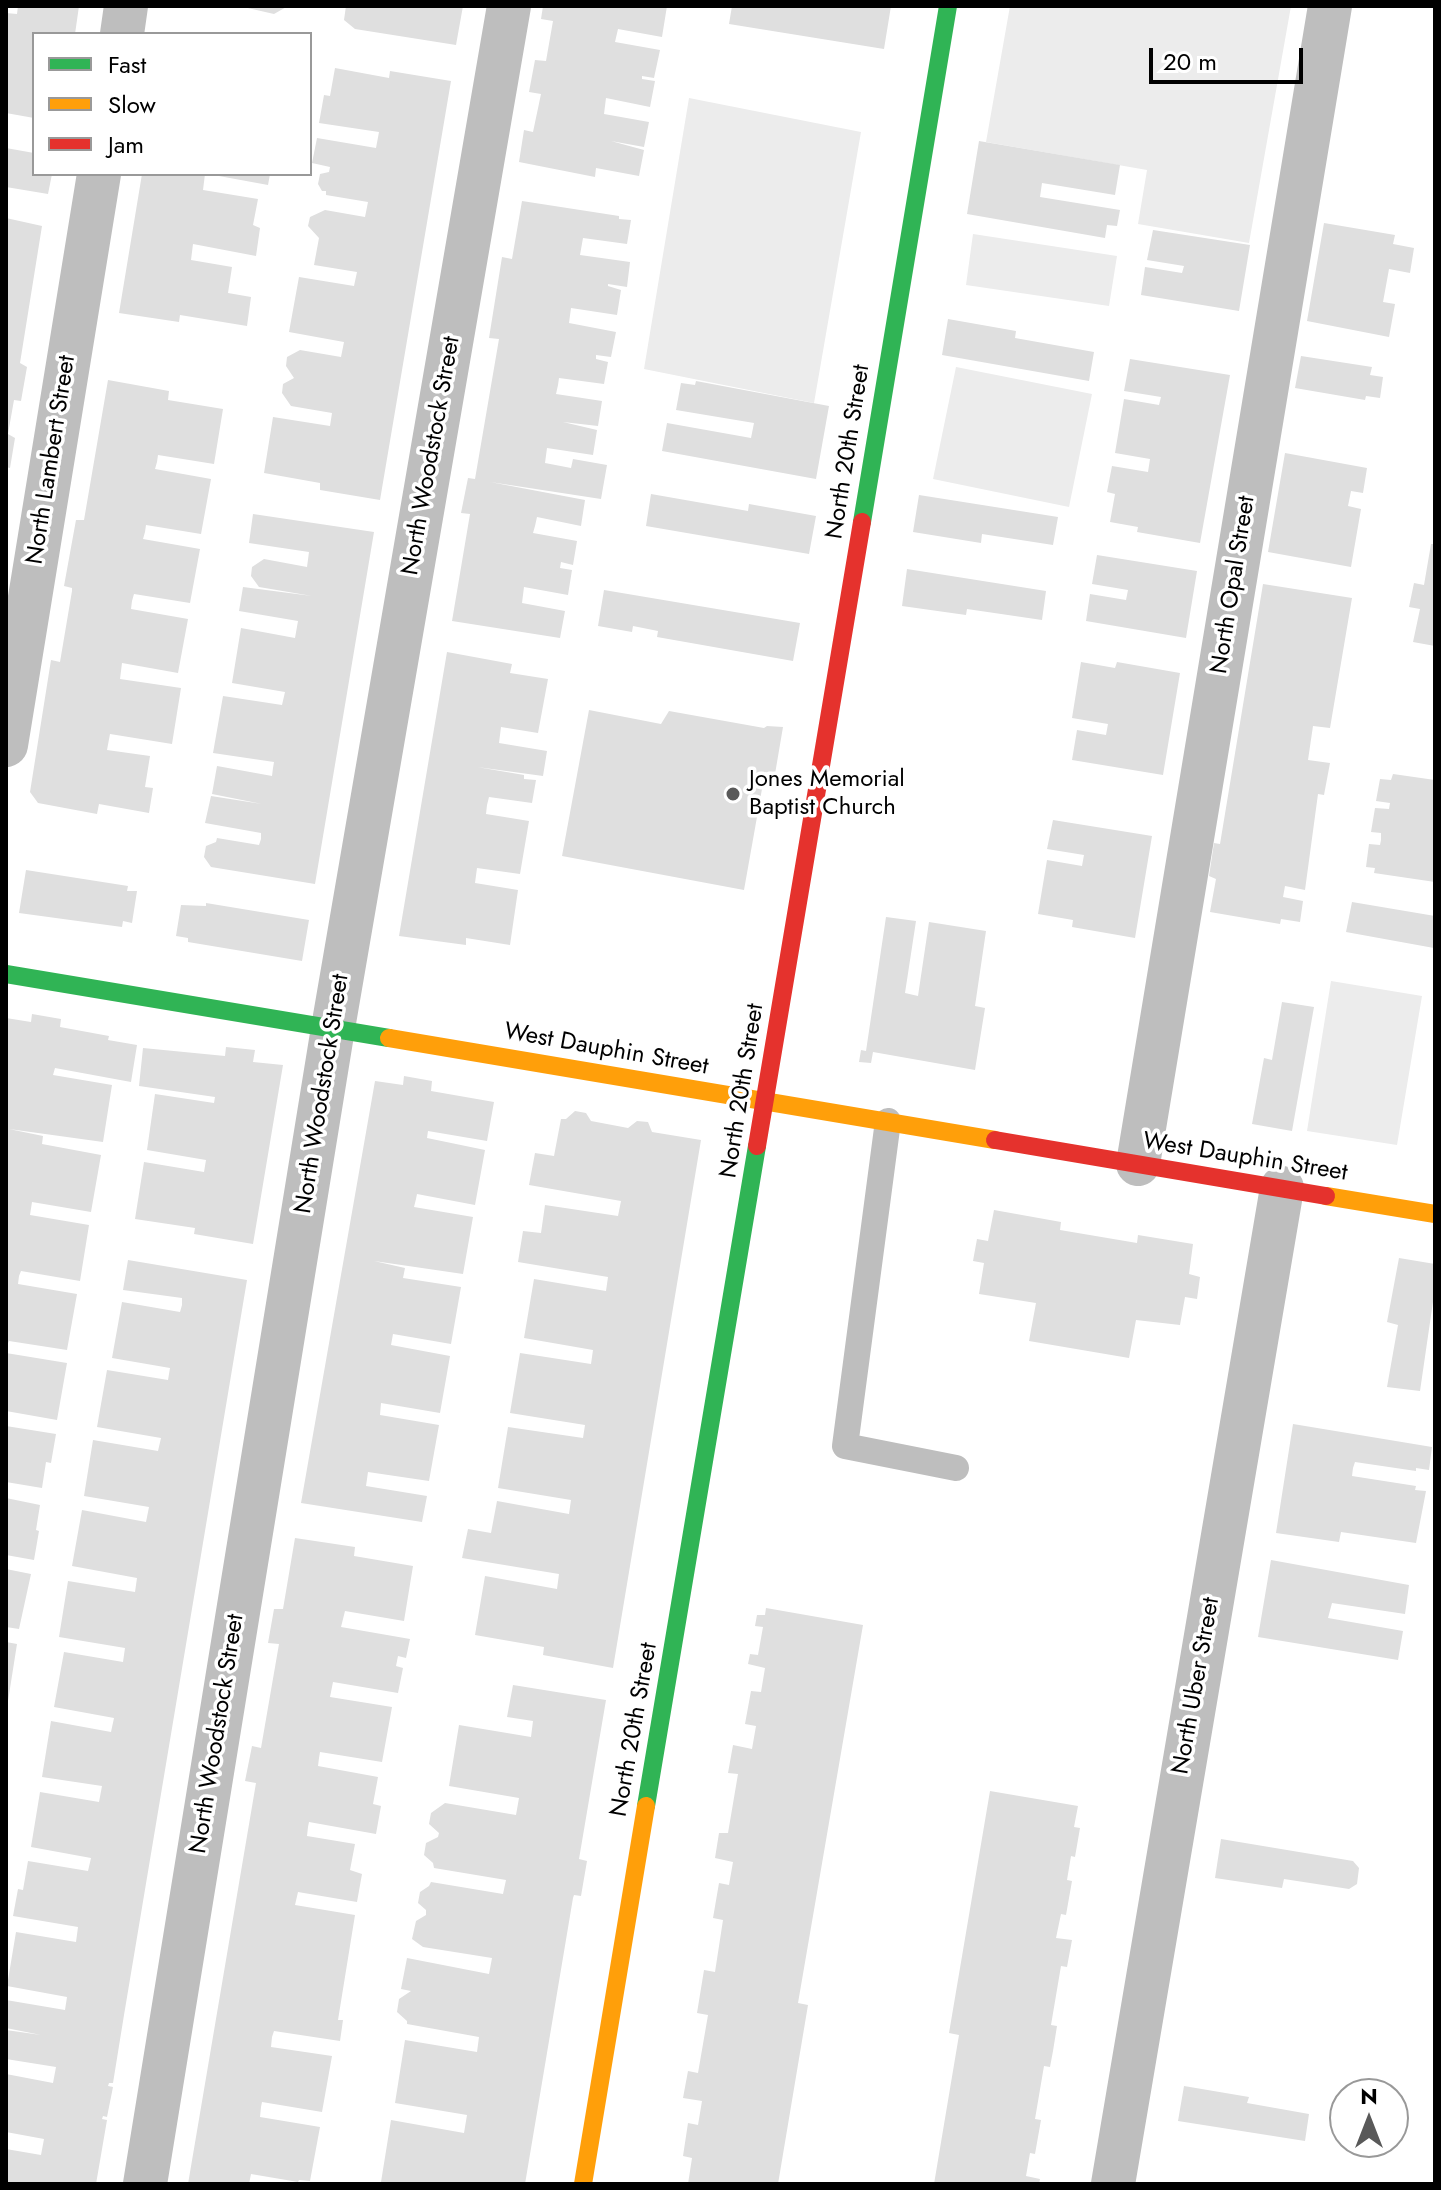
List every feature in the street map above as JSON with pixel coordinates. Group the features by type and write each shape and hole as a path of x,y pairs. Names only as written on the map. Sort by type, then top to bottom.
{"street":[{"path":"122,32 126,6"},
{"name":"North Woodstock Street","path":"145,2184 333,1028 509,6"},
{"name":"North 20th Street","path":"583,2184 948,6"},
{"name":"North Opal Street","path":"1138,1164 1330,6"},
{"name":"North Lambert Street","path":"6,745 99,176"},
{"name":"West Dauphin Street","path":"6,974 1282,1188 1434,1205"},
{"name":"North Uber Street","path":"1113,2184 1282,1188"}],"lane":[{"path":"888,1121 845,1446 956,1468"}],"shaded area":[{"path":"1010,6 1291,6 1249,243 1138,224 1147,170 986,142"},
{"path":"689,98 861,132 814,403 644,369"},
{"path":"973,234 1117,256 1109,306 966,285"},
{"path":"956,367 1092,394 1069,507 933,479"},
{"path":"1331,981 1422,996 1397,1145 1307,1131"}],"building":[{"path":"18,6 79,6 75,32 32,32 32,118 6,113 6,13 17,14"},
{"path":"239,6 288,6 274,14"},
{"path":"346,6 463,6 456,45 355,29 344,20"},
{"path":"543,6 667,6 662,37 618,29 615,42 660,50 654,78 642,76 642,79 655,81 650,107 606,98 604,114 649,122 644,147 611,141 644,150 639,176 596,168 595,177 519,162 524,130 533,132 541,94 529,92 535,60 546,61 553,21 541,19"},
{"path":"732,6 891,6 884,49 729,24"},
{"path":"335,68 389,78 390,71 451,81 380,500 320,490 320,483 264,473 273,417 330,426 332,413 291,406 282,393 283,384 294,378 286,366 287,357 300,350 341,357 344,342 289,332 299,277 354,286 357,272 314,265 319,238 308,226 310,217 325,210 365,217 368,202 326,195 318,184 320,174 329,172 330,167 312,163 317,138 376,148 379,132 319,123 324,95 330,96"},
{"path":"979,141 1120,165 1115,195 1042,183 1040,197 1120,210 1117,226 1107,225 1105,238 967,214"},
{"path":"6,148 32,153 32,176 52,176 48,194 6,187"},
{"path":"142,176 205,176 203,190 258,199 253,225 260,228 256,256 193,244 191,260 232,267 228,293 251,297 247,326 180,315 179,322 119,313"},
{"path":"219,176 270,176 268,185"},
{"path":"522,201 631,220 627,244 583,238 580,255 630,262 627,287 608,284 621,290 617,315 571,308 569,323 616,332 611,357 596,355 596,359 608,362 604,384 559,378 556,394 602,401 598,426 563,422 597,430 593,455 547,448 545,463 571,468 573,459 607,465 601,499 490,482 585,500 581,526 537,517 533,533 577,541 573,565 561,562 560,568 572,570 568,595 524,587 522,603 565,611 560,638 452,621 470,514 461,513 468,478 475,479 499,339 489,338 502,257 512,259"},
{"path":"6,218 42,226 20,363 27,367 21,401 14,400 8,434 15,438 10,468 6,467"},
{"path":"1324,223 1395,235 1393,244 1414,248 1410,273 1389,269 1383,302 1395,304 1389,337 1307,321"},
{"path":"1153,230 1250,245 1239,311 1141,295 1145,267 1182,273 1184,266 1147,260"},
{"path":"948,319 1016,331 1015,338 1094,352 1089,381 942,355"},
{"path":"1301,356 1372,367 1370,375 1383,377 1380,398 1366,396 1365,400 1295,388"},
{"path":"1130,359 1230,375 1200,543 1137,532 1138,527 1110,522 1115,494 1107,492 1112,466 1148,472 1150,459 1115,453 1124,399 1159,405 1161,397 1124,391"},
{"path":"108,380 169,391 168,400 223,409 214,464 158,455 155,469 211,479 201,534 146,525 143,539 200,549 190,603 134,594 132,601 131,609 188,619 178,673 122,663 120,679 181,688 172,744 110,734 107,750 150,756 145,787 153,788 149,813 99,804 97,814 38,803 30,792 51,660 60,662 72,591 72,588 64,586 76,520 84,520"},
{"path":"696,381 829,406 816,479 662,451 667,423 751,438 754,423 676,410 681,383 695,385"},
{"path":"1285,453 1367,468 1363,493 1351,491 1348,506 1361,509 1351,567 1268,552"},
{"path":"651,494 748,511 749,504 816,516 809,554 646,526"},
{"path":"919,495 1058,517 1053,545 982,534 981,543 913,532"},
{"path":"253,514 374,532 315,884 211,867 204,857 206,846 216,842 217,838 259,845 261,839 261,833 205,823 211,796 262,804 212,794 217,766 272,776 274,762 213,753 223,696 282,705 285,692 232,683 241,628 295,638 298,621 239,611 243,587 312,596 259,587 251,576 252,567 264,559 307,567 309,552 249,543"},
{"path":"1431,544 1435,544 1435,646 1413,642 1420,609 1409,607 1414,583 1424,585"},
{"path":"1097,555 1197,571 1186,638 1086,621 1090,594 1126,600 1128,590 1092,584"},
{"path":"907,569 1046,591 1042,620 967,609 966,615 902,606"},
{"path":"1263,584 1352,598 1330,728 1313,726 1308,760 1330,763 1324,795 1318,794 1305,890 1285,886 1283,897 1303,901 1300,922 1281,919 1280,924 1210,912 1216,879 1209,876 1214,843 1220,844"},
{"path":"604,590 800,623 793,661 657,637 658,631 633,626 632,632 598,626"},
{"path":"447,652 512,664 510,673 548,679 538,733 501,727 499,743 547,751 543,776 477,767 536,780 532,803 489,797 487,805 486,814 529,821 520,874 477,868 475,883 518,890 510,945 466,938 466,945 399,936"},
{"path":"1081,662 1115,668 1117,662 1180,673 1163,775 1072,760 1077,730 1106,735 1108,724 1072,718"},
{"path":"589,710 661,724 669,711 764,728 783,727 775,774 765,772 744,890 562,856"},
{"path":"1393,774 1435,780 1435,882 1374,873 1375,868 1366,867 1369,844 1380,845 1381,840 1381,833 1371,832 1375,808 1389,809 1390,803 1376,801 1380,779 1391,780"},
{"path":"1053,820 1152,836 1135,938 1072,927 1073,920 1038,914 1047,860 1082,866 1084,855 1047,849"},
{"path":"26,870 128,886 127,891 137,891 132,923 123,921 122,927 19,913"},
{"path":"1352,902 1435,916 1434,948 1346,932"},
{"path":"206,903 309,920 302,961 188,942 188,938 176,936 181,905 206,906"},
{"path":"886,917 916,921 905,993 918,996 929,922 986,931 975,1006 985,1008 975,1070 873,1052 871,1063 859,1062 861,1050 866,1051"},
{"path":"1282,1002 1314,1007 1292,1131 1252,1124 1264,1058 1272,1060"},
{"path":"32,1014 61,1019 60,1027 137,1045 131,1082 55,1068 53,1075 112,1085 103,1142 9,1129 43,1136 42,1144 101,1155 91,1212 32,1202 30,1215 89,1225 80,1281 21,1271 19,1276 18,1284 77,1294 67,1350 9,1341 6,1347 6,1018 31,1022"},
{"path":"226,1047 255,1050 253,1062 283,1065 253,1244 194,1234 195,1228 135,1219 144,1162 204,1172 206,1160 147,1150 155,1094 214,1103 215,1097 139,1086 143,1048 225,1056"},
{"path":"404,1076 432,1081 431,1091 494,1102 487,1141 428,1131 427,1138 485,1150 475,1205 417,1194 414,1207 473,1217 463,1274 374,1261 405,1268 403,1278 461,1287 451,1344 393,1334 391,1345 450,1356 440,1413 381,1403 380,1415 439,1425 429,1481 368,1472 366,1486 427,1496 422,1522 301,1503 375,1081 403,1085"},
{"path":"575,1111 586,1113 591,1121 628,1128 637,1121 648,1122 652,1132 701,1140 613,1668 543,1655 544,1647 475,1635 485,1576 557,1589 559,1574 462,1558 468,1529 491,1533 497,1501 569,1514 571,1500 498,1488 508,1427 583,1438 585,1425 510,1413 520,1353 591,1364 593,1350 524,1338 534,1279 606,1291 608,1277 518,1262 523,1231 541,1233 545,1205 618,1216 621,1201 529,1185 535,1153 554,1156 561,1119 566,1119"},
{"path":"994,1210 1061,1222 1060,1230 1137,1243 1138,1235 1193,1244 1189,1274 1200,1277 1197,1299 1185,1297 1180,1325 1136,1320 1129,1358 1029,1341 1036,1303 979,1294 984,1263 973,1261 977,1239 988,1241"},
{"path":"1399,1258 1435,1264 1435,1288 1420,1391 1387,1387 1398,1325 1387,1322"},
{"path":"128,1260 247,1280 113,2083 108,2086 113,2087 107,2117 103,2116 102,2119 107,2120 96,2184 6,2184 6,2149 41,2155 44,2139 6,2132 6,2074 53,2083 56,2067 6,2059 6,2030 41,2035 6,2028 6,2000 65,2010 67,1997 7,1986 16,1932 76,1942 78,1927 13,1916 18,1889 23,1890 28,1861 88,1871 91,1858 31,1847 40,1792 99,1802 102,1786 42,1777 51,1721 111,1732 114,1718 54,1707 64,1652 123,1662 125,1648 59,1637 68,1581 135,1592 137,1578 72,1566 82,1510 146,1522 149,1507 84,1496 93,1440 158,1451 161,1438 97,1427 107,1370 168,1380 170,1368 112,1358 122,1302 180,1312 182,1305 182,1298 123,1290"},
{"path":"6,1353 67,1363 57,1420 6,1411"},
{"path":"1293,1424 1432,1447 1429,1470 1355,1462 1353,1468 1352,1476 1416,1486 1415,1490 1426,1491 1416,1543 1341,1532 1339,1542 1276,1533"},
{"path":"6,1426 56,1434 51,1463 46,1462 42,1488 6,1482"},
{"path":"6,1498 40,1505 34,1560 6,1555"},
{"path":"295,1538 355,1547 354,1556 413,1566 404,1621 345,1611 341,1627 410,1639 406,1658 398,1656 396,1666 403,1668 398,1693 333,1682 330,1697 392,1707 382,1762 320,1752 318,1766 378,1777 373,1804 381,1806 376,1834 309,1822 308,1827 307,1836 355,1844 350,1870 362,1874 357,1902 298,1892 295,1905 355,1915 338,2020 343,2020 340,2041 274,2031 272,2037 271,2047 332,2056 322,2112 262,2102 261,2107 260,2117 320,2127 310,2181 298,2182 251,2174 249,2184 188,2184 256,1783 245,1781 252,1746 261,1748 279,1644 268,1643 274,1609 283,1609"},
{"path":"1271,1560 1409,1585 1405,1614 1332,1603 1328,1618 1403,1631 1398,1660 1258,1637"},
{"path":"6,1569 31,1574 19,1629 6,1627"},
{"path":"766,1608 863,1625 798,2003 808,2005 778,2184 688,2184 692,2158 683,2156 688,2123 698,2125 702,2101 683,2098 688,2071 698,2073 708,2015 697,2013 704,1970 715,1972 723,1920 713,1918 719,1883 729,1885 733,1862 715,1858 719,1833 728,1833 738,1774 728,1773 733,1745 752,1749 756,1726 745,1724 751,1691 761,1692 765,1668 748,1664 750,1654 758,1655 763,1627 755,1626 757,1615 765,1615"},
{"path":"6,1642 17,1644 8,1701 6,1701"},
{"path":"513,1685 606,1700 579,1859 587,1861 581,1896 574,1895 573,1898 525,2184 381,2182 391,2120 464,2133 467,2115 395,2103 405,2040 477,2052 479,2037 407,2024 397,2012 399,1999 411,1991 401,1989 407,1958 489,1974 492,1958 423,1947 412,1939 416,1921 426,1915 426,1910 418,1903 420,1892 431,1882 503,1894 506,1880 434,1868 424,1855 426,1843 438,1837 439,1833 429,1824 431,1813 445,1803 516,1815 519,1798 449,1786 459,1725 531,1737 533,1721 507,1717"},
{"path":"990,1791 1078,1806 1074,1827 1080,1828 1067,1880 1072,1881 1066,1915 1061,1914 1056,1938 1072,1940 1067,1967 1061,1966 1051,2025 1057,2026 1053,2051 1050,2067 1044,2066 1035,2119 1041,2120 1035,2154 1030,2153 1026,2176 1040,2179 1039,2184 934,2184 959,2035 949,2033"},
{"path":"1221,1839 1353,1861 1359,1868 1357,1884 1349,1889 1284,1879 1282,1888 1215,1878"},
{"path":"1184,2086 1249,2097 1247,2103 1309,2114 1305,2141 1178,2121"}],"traffic: fast":[{"path":"862,522 948,6"},
{"path":"6,974 389,1038"},
{"path":"646,1806 757,1146"}],"traffic: slow":[{"path":"389,1038 995,1140"},
{"path":"1326,1196 1435,1214"},
{"path":"583,2184 646,1806"}],"traffic: jam":[{"path":"757,1146 862,522"},
{"path":"995,1140 1326,1196"}],"place":[{"name":"Jones Memorial Baptist Church","path":"733,794"}]}
